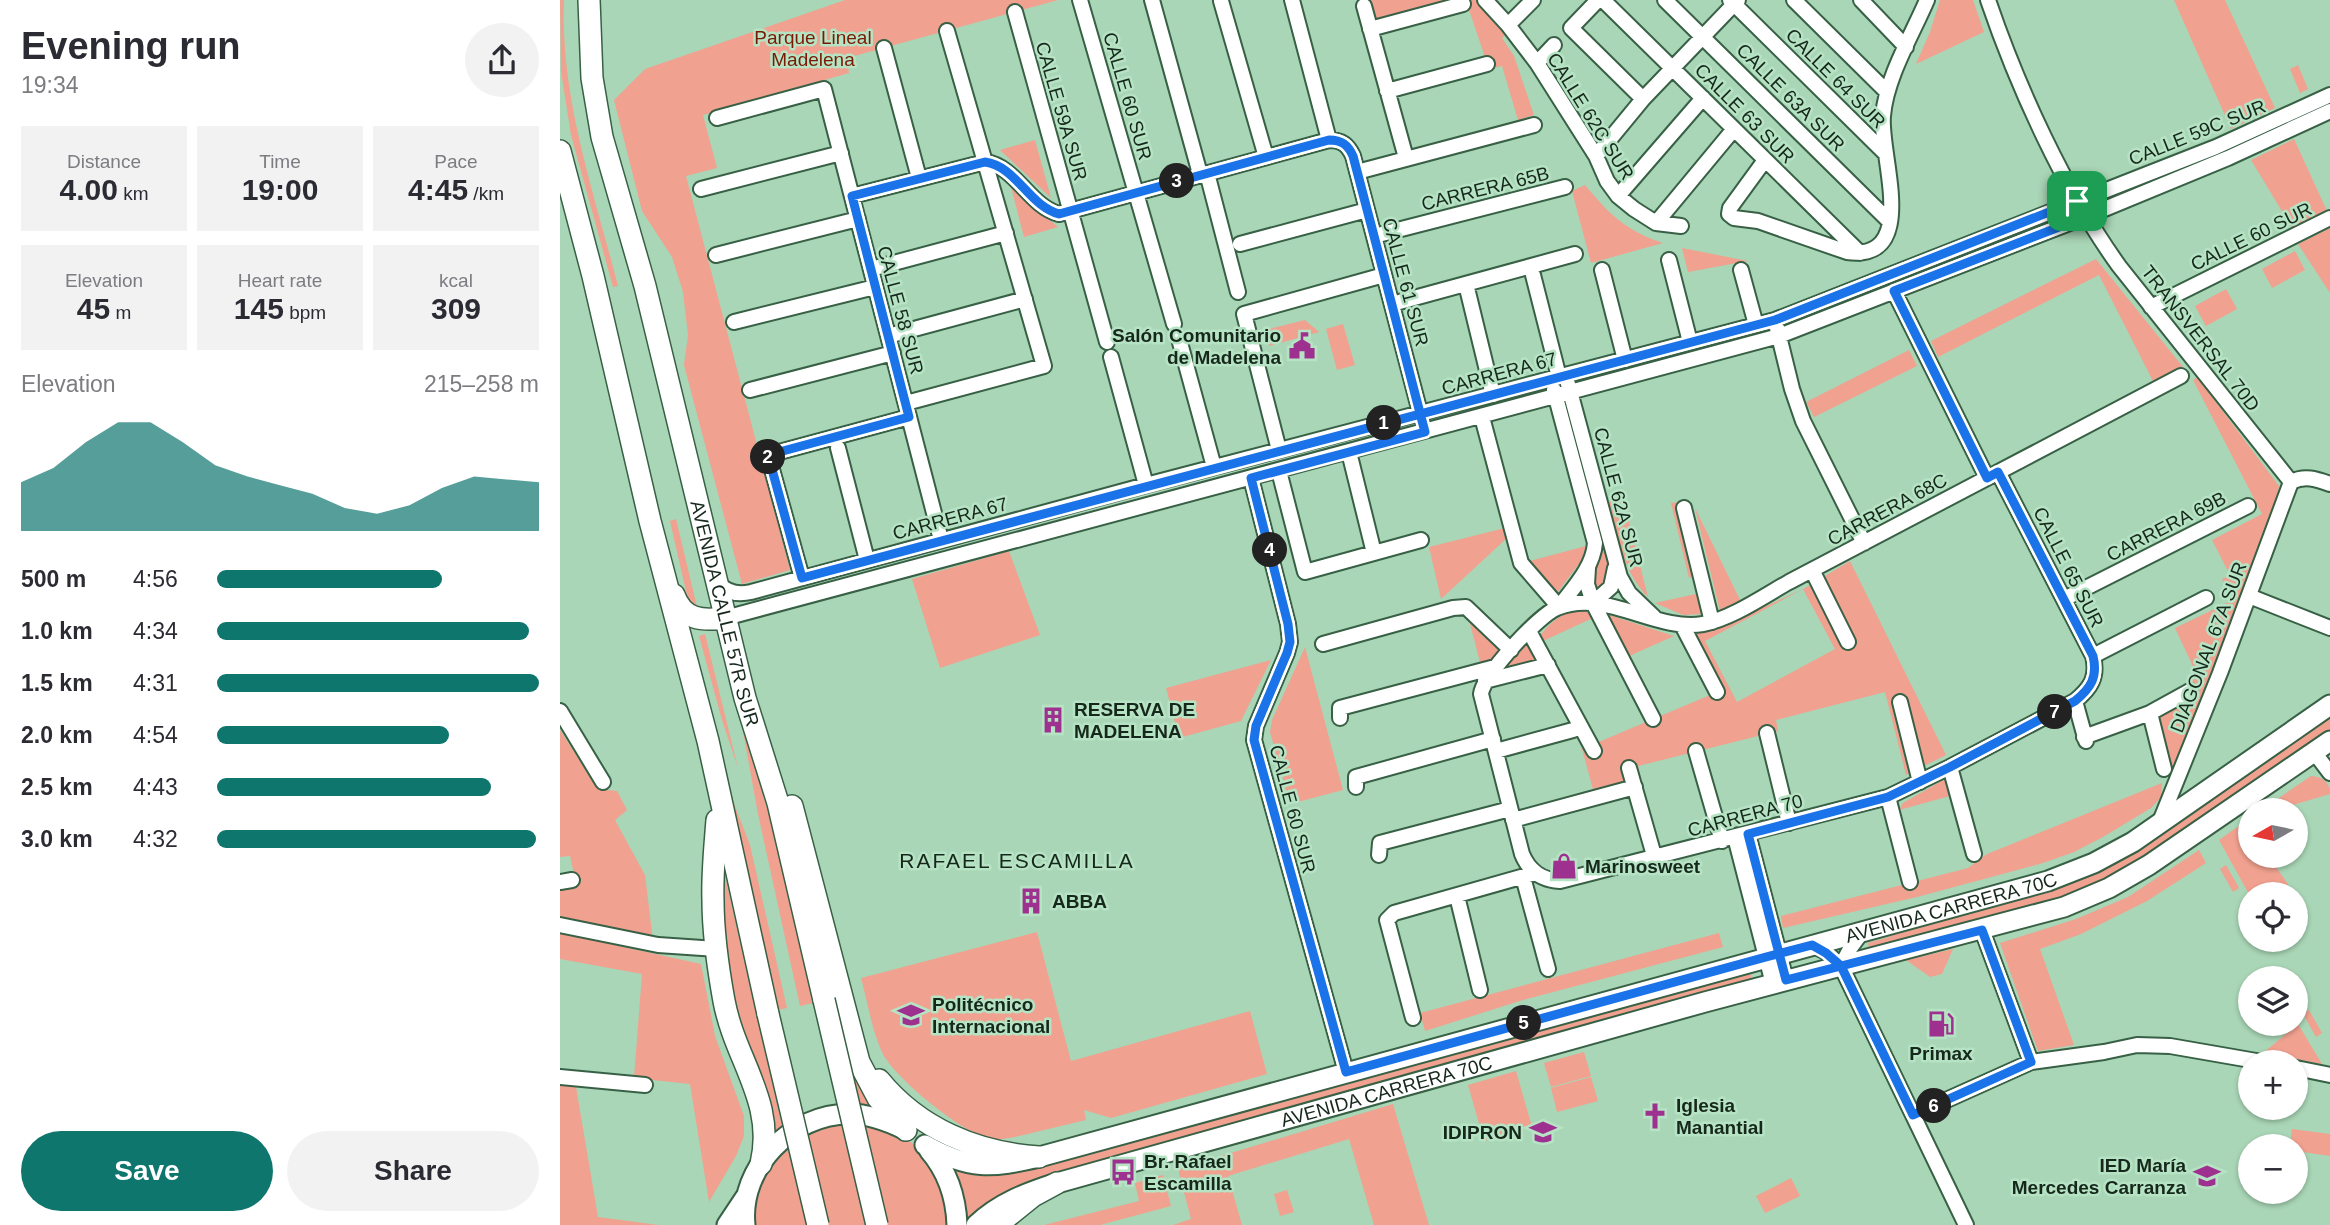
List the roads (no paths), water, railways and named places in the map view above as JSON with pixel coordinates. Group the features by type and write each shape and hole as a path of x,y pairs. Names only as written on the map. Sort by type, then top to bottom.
{"highway":[{"path":"579,0 582,68 589,123 598,149 615,182"},
{"name":"AVENIDA CALLE 57R SUR","path":"589,0 594,97 602,137 645,286 745,698 778,803 877,1225"},
{"path":"560,151 593,276 621,405 708,741 818,1225"},
{"path":"621,405 633,427 677,602 687,614 697,619 725,618"},
{"path":"745,698 777,766 792,806 859,1062 870,1086 886,1109 906,1130"},
{"path":"719,794 713,897 717,949 728,1019 764,1115 766,1144 761,1164"},
{"path":"853,1041 883,1085 909,1110 938,1129 987,1150 1039,1157"},
{"path":"997,1225 1033,1196 1057,1184"}],"main road":[{"name":"AVENIDA CARRERA 70C","path":"925,1145 954,1159 988,1166 1039,1157 2048,881 2103,859 2159,825 2330,705"},
{"name":"AVENIDA CARRERA 70C","path":"976,1225 999,1206 1014,1198 1057,1184 1780,982 1982,930 2087,898 2128,878 2322,746"},
{"path":"727,1225 748,1194 761,1164 774,1147 807,1124 847,1114 867,1115 887,1121 906,1130 925,1145 937,1158 949,1181 956,1207 957,1225"},
{"path":"745,1225 748,1194"}],"street":[{"name":"CALLE 60 SUR","path":"1080,0 1174,324"},
{"path":"1152,0 1238,292"},
{"path":"852,196 985,162 999,165 1036,200 1059,214 1329,140 1292,0"},
{"name":"CALLE 62C SUR","path":"1485,0 1537,63 1618,196 1656,223 1681,226"},
{"path":"1508,25 1533,0"},
{"path":"1601,0 1571,28 1643,99"},
{"name":"CALLE 63 SUR","path":"1601,0 1860,253"},
{"name":"CALLE 63A SUR","path":"1665,0 1889,221"},
{"path":"1794,0 1887,92"},
{"path":"1861,0 1906,47"},
{"path":"1765,160 1730,208 1729,214 1734,218 1758,221 1827,246 1860,253 1883,242 1889,232 1892,201 1883,116 1887,92 1927,0"},
{"name":"TRANSVERSAL 70D","path":"1988,0 2020,82 2085,217 2119,266 2291,482"},
{"path":"1221,1 1266,157"},
{"path":"1596,156 1643,99 1734,1"},
{"name":"CALLE 64 SUR","path":"1734,1 1885,153"},
{"path":"1370,30 1464,4"},
{"path":"1364,6 1406,158"},
{"name":"CALLE 59A SUR","path":"1014,12 1107,342"},
{"path":"802,578 768,455 1044,366 947,31"},
{"path":"1537,63 1555,45"},
{"path":"884,48 919,178"},
{"path":"1388,91 1487,64"},
{"name":"CALLE 58 SUR","path":"717,118 824,89 941,540"},
{"name":"CALLE 59C SUR","path":"2077,201 2216,147 2330,95"},
{"path":"1618,196 1703,98"},
{"name":"CALLE 59C SUR","path":"2085,217 2228,158 2330,111"},
{"path":"1357,172 1534,125"},
{"path":"1656,223 1734,129"},
{"name":"CALLE 61 SUR","path":"1329,140 1345,144 1353,156 1425,432"},
{"path":"701,189 841,153"},
{"name":"CARRERA 65B","path":"1374,236 1565,187"},
{"name":"CARRERA 67","path":"718,583 728,591 743,594 1775,320 2077,201"},
{"path":"1240,244 1367,210"},
{"name":"CARRERA 67","path":"725,618 1779,336 2085,217"},
{"name":"CALLE 60 SUR","path":"2151,307 2330,218"},
{"path":"716,255 858,219"},
{"path":"871,269 1006,233"},
{"path":"1392,304 1575,254"},
{"path":"1669,260 1690,342"},
{"path":"1602,270 1625,360"},
{"path":"1741,270 1756,325"},
{"path":"1384,275 1244,314 1276,471 1305,572 1421,540"},
{"name":"CALLE 62A SUR","path":"1533,275 1559,377 1571,393 1620,577 1629,593 1655,618"},
{"path":"1466,284 1493,395"},
{"path":"734,322 875,286"},
{"name":"CALLE 65 SUR","path":"1894,291 1993,475 2064,599 2093,656 2094,681"},
{"path":"888,336 1025,299"},
{"path":"1775,320 1803,421 1864,543"},
{"path":"1179,339 1214,467"},
{"path":"750,390 893,353"},
{"path":"1111,357 1146,485"},
{"name":"CARRERA 68C","path":"1682,625 1712,622 2181,376"},
{"name":"CALLE 62A SUR","path":"1485,681 1546,614 1559,607 1589,566 1595,552 1594,536 1556,397 1559,377"},
{"path":"1482,416 1521,563 1559,607 1593,603 1682,625 1717,692"},
{"path":"838,448 867,560"},
{"path":"1349,452 1374,553"},
{"name":"CALLE 60 SUR","path":"1251,478 1288,624 1290,642 1256,726 1254,740 1346,1072"},
{"path":"2291,482 2310,478 2330,484"},
{"name":"DIAGONAL 67A SUR","path":"2159,825 2291,482"},
{"name":"CARRERA 69B","path":"2064,599 2248,506"},
{"path":"1684,508 1712,622"},
{"path":"1593,603 1611,587 1616,565"},
{"path":"1589,566 1587,584 1593,603 1653,719"},
{"path":"1812,570 1848,642"},
{"path":"2249,596 2330,628"},
{"path":"2093,656 2206,598"},
{"path":"1323,644 1466,607 1511,650"},
{"path":"1529,631 1594,751"},
{"path":"1548,665 1485,681 1481,694 1522,854 1528,866 1548,969"},
{"path":"1340,719 1340,708 1495,667"},
{"name":"CARRERA 70","path":"1413,1018 1387,920 1394,913 1529,875 1560,881 1655,859 1888,797 2075,701 2094,681"},
{"path":"2075,701 2085,739 2150,713 2190,691"},
{"path":"1900,702 1920,782"},
{"path":"560,711 603,782"},
{"path":"2150,713 2164,769"},
{"path":"1356,787 1356,777 1573,730"},
{"path":"1767,733 1789,823"},
{"path":"2322,746 2330,773"},
{"path":"1696,751 1735,837 1780,982"},
{"path":"1950,767 1974,855"},
{"path":"1629,768 1655,859"},
{"path":"1379,855 1380,843 1635,787"},
{"path":"1888,797 1910,882"},
{"path":"1457,896 1480,990"},
{"path":"560,925 658,945 717,949"},
{"path":"1982,930 2031,1062"},
{"path":"1841,966 1862,932"},
{"path":"1812,945 1841,966 1966,1225"},
{"path":"1913,1115 2031,1062 2137,1045 2170,1046 2238,1058"},
{"path":"2308,1070 2330,1075"},
{"path":"560,1077 645,1085"}],"place":[{"name":"Salón Comunitario de Madelena","path":"1302,346"},
{"name":"RESERVA DE MADELENA","path":"1053,720"},
{"name":"Marinosweet","path":"1564,866"},
{"name":"ABBA","path":"1031,901"},
{"name":"Politécnico Internacional","path":"911,1015"},
{"name":"Primax","path":"1941,1024"},
{"name":"Iglesia Manantial","path":"1655,1116"},
{"name":"IDIPRON","path":"1543,1132"},
{"name":"Br. Rafael Escamilla","path":"1123,1172"},
{"name":"IED María Mercedes Carranza","path":"2207,1176"}],"district":[{"name":"RAFAEL ESCAMILLA","path":"1017,861"}],"park label":[{"name":"Parque Lineal Madelena","path":"813,48"}]}
